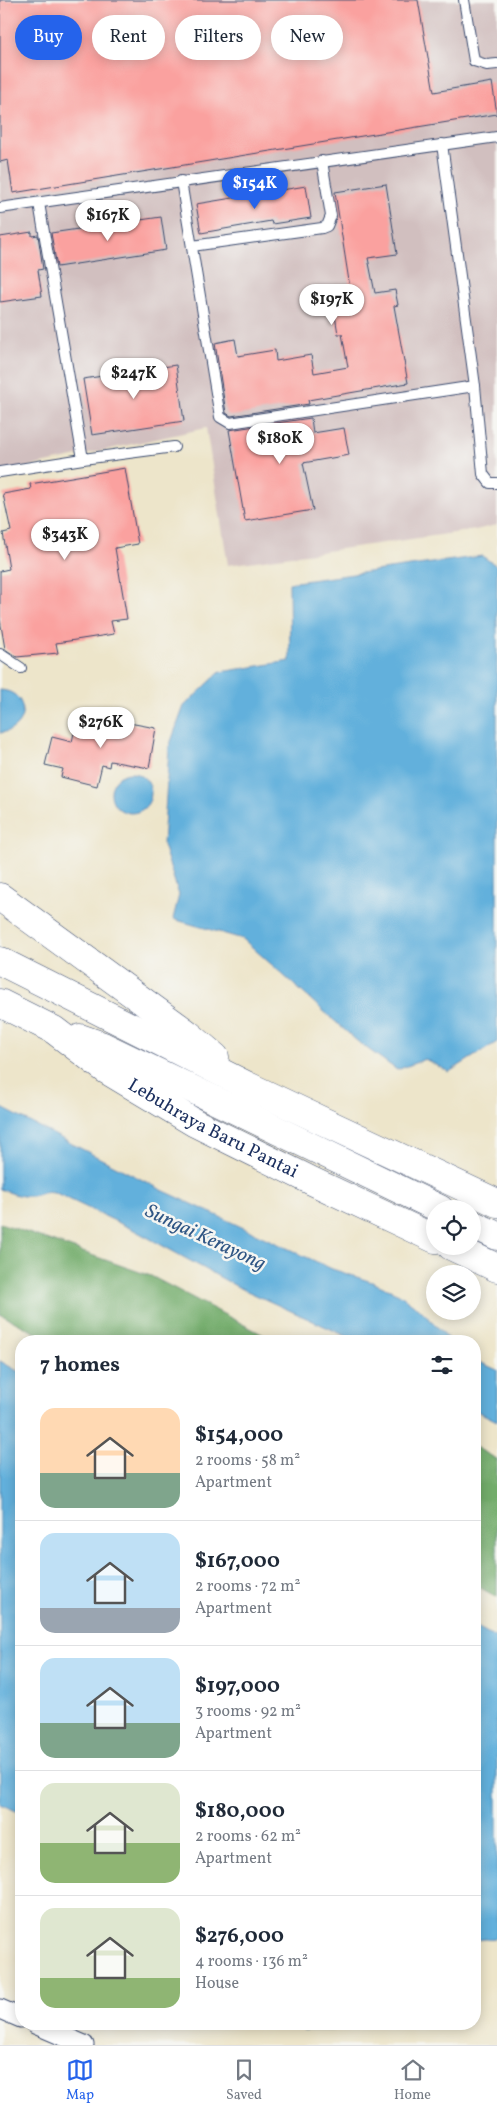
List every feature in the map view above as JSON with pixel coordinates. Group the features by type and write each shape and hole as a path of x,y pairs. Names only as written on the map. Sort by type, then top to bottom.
{"highway":[{"path":"0,897 188,1034 246,1085"},
{"path":"0,961 246,1085 497,1203"},
{"name":"Lebuhraya Baru Pantai","path":"0,1003 54,1030 105,1069 195,1123 426,1235"},
{"path":"54,1030 103,1046 426,1202"},
{"path":"481,1228 497,1236"},
{"path":"470,1255 497,1268"}],"street":[{"path":"0,2009 15,2015"},
{"path":"48,2030 84,2045"}],"lane":[{"path":"464,0 474,61 487,65 497,64"},
{"path":"0,208 497,137"},
{"path":"442,144 476,386 483,474 490,483 497,483"},
{"path":"192,246 327,226 331,216 322,161"},
{"path":"182,181 220,417 230,423 476,386"},
{"path":"40,203 82,459"},
{"path":"0,472 174,446"},
{"path":"0,654 21,668"}],"shaded area":[{"path":"0,0 497,0 497,525 475,530 228,565 206,428 0,473"}],"green space":[{"path":"0,1223 151,1276 264,1335 40,1335 0,1314"},
{"path":"481,1450 497,1459 497,1597 481,1588"}],"water":[{"path":"482,556 497,566 497,1042 449,1072 425,1059 397,1070 357,1041 243,939 173,919 179,895 163,845 169,747 184,706 220,672 290,661 289,583"},
{"path":"0,690 10,692 17,697 21,703 22,711 17,725 10,730 0,733"},
{"path":"131,773 145,779 151,793 145,807 131,813 117,807 111,793 117,779"},
{"name":"Sungai Kerayong","path":"0,1107 162,1190 332,1269 372,1282 399,1294 422,1311 426,1315 426,1320 431,1320 445,1335 344,1335 236,1286 134,1230 54,1192 32,1196 14,1194 0,1189"},
{"path":"0,1361 15,1370 15,1810 0,1804"},
{"path":"481,1363 497,1370 497,1421 481,1413"},
{"path":"481,1629 497,1638 497,1938 481,1939"}],"building":[{"path":"0,0 418,0 434,92 492,82 497,114 13,193 8,160 0,162"},
{"path":"386,184 397,254 368,258 375,293 395,290 398,305 394,306 408,383 308,400 309,404 231,416 226,413 215,343 235,339 238,356 275,350 276,361 311,355 314,373 348,367 342,334 338,334 332,297 351,294 335,192"},
{"path":"306,186 311,218 272,224 271,221 201,233 196,204"},
{"path":"161,217 166,250 57,267 51,233"},
{"path":"32,232 32,236 38,235 43,269 38,270 42,296 0,302 0,237"},
{"path":"176,365 184,421 92,435 83,379"},
{"path":"311,418 313,433 344,428 349,455 303,463 313,510 245,521 229,430"},
{"path":"125,468 138,544 115,548 127,619 111,621 114,634 56,643 58,653 17,657 5,649 0,619 0,571 9,569 3,533 11,531 3,494 31,489 30,484"},
{"path":"94,713 114,718 113,720 156,728 149,768 110,761 109,767 102,765 97,786 61,777 63,769 45,765 52,737 72,742 75,728 89,732"}]}
